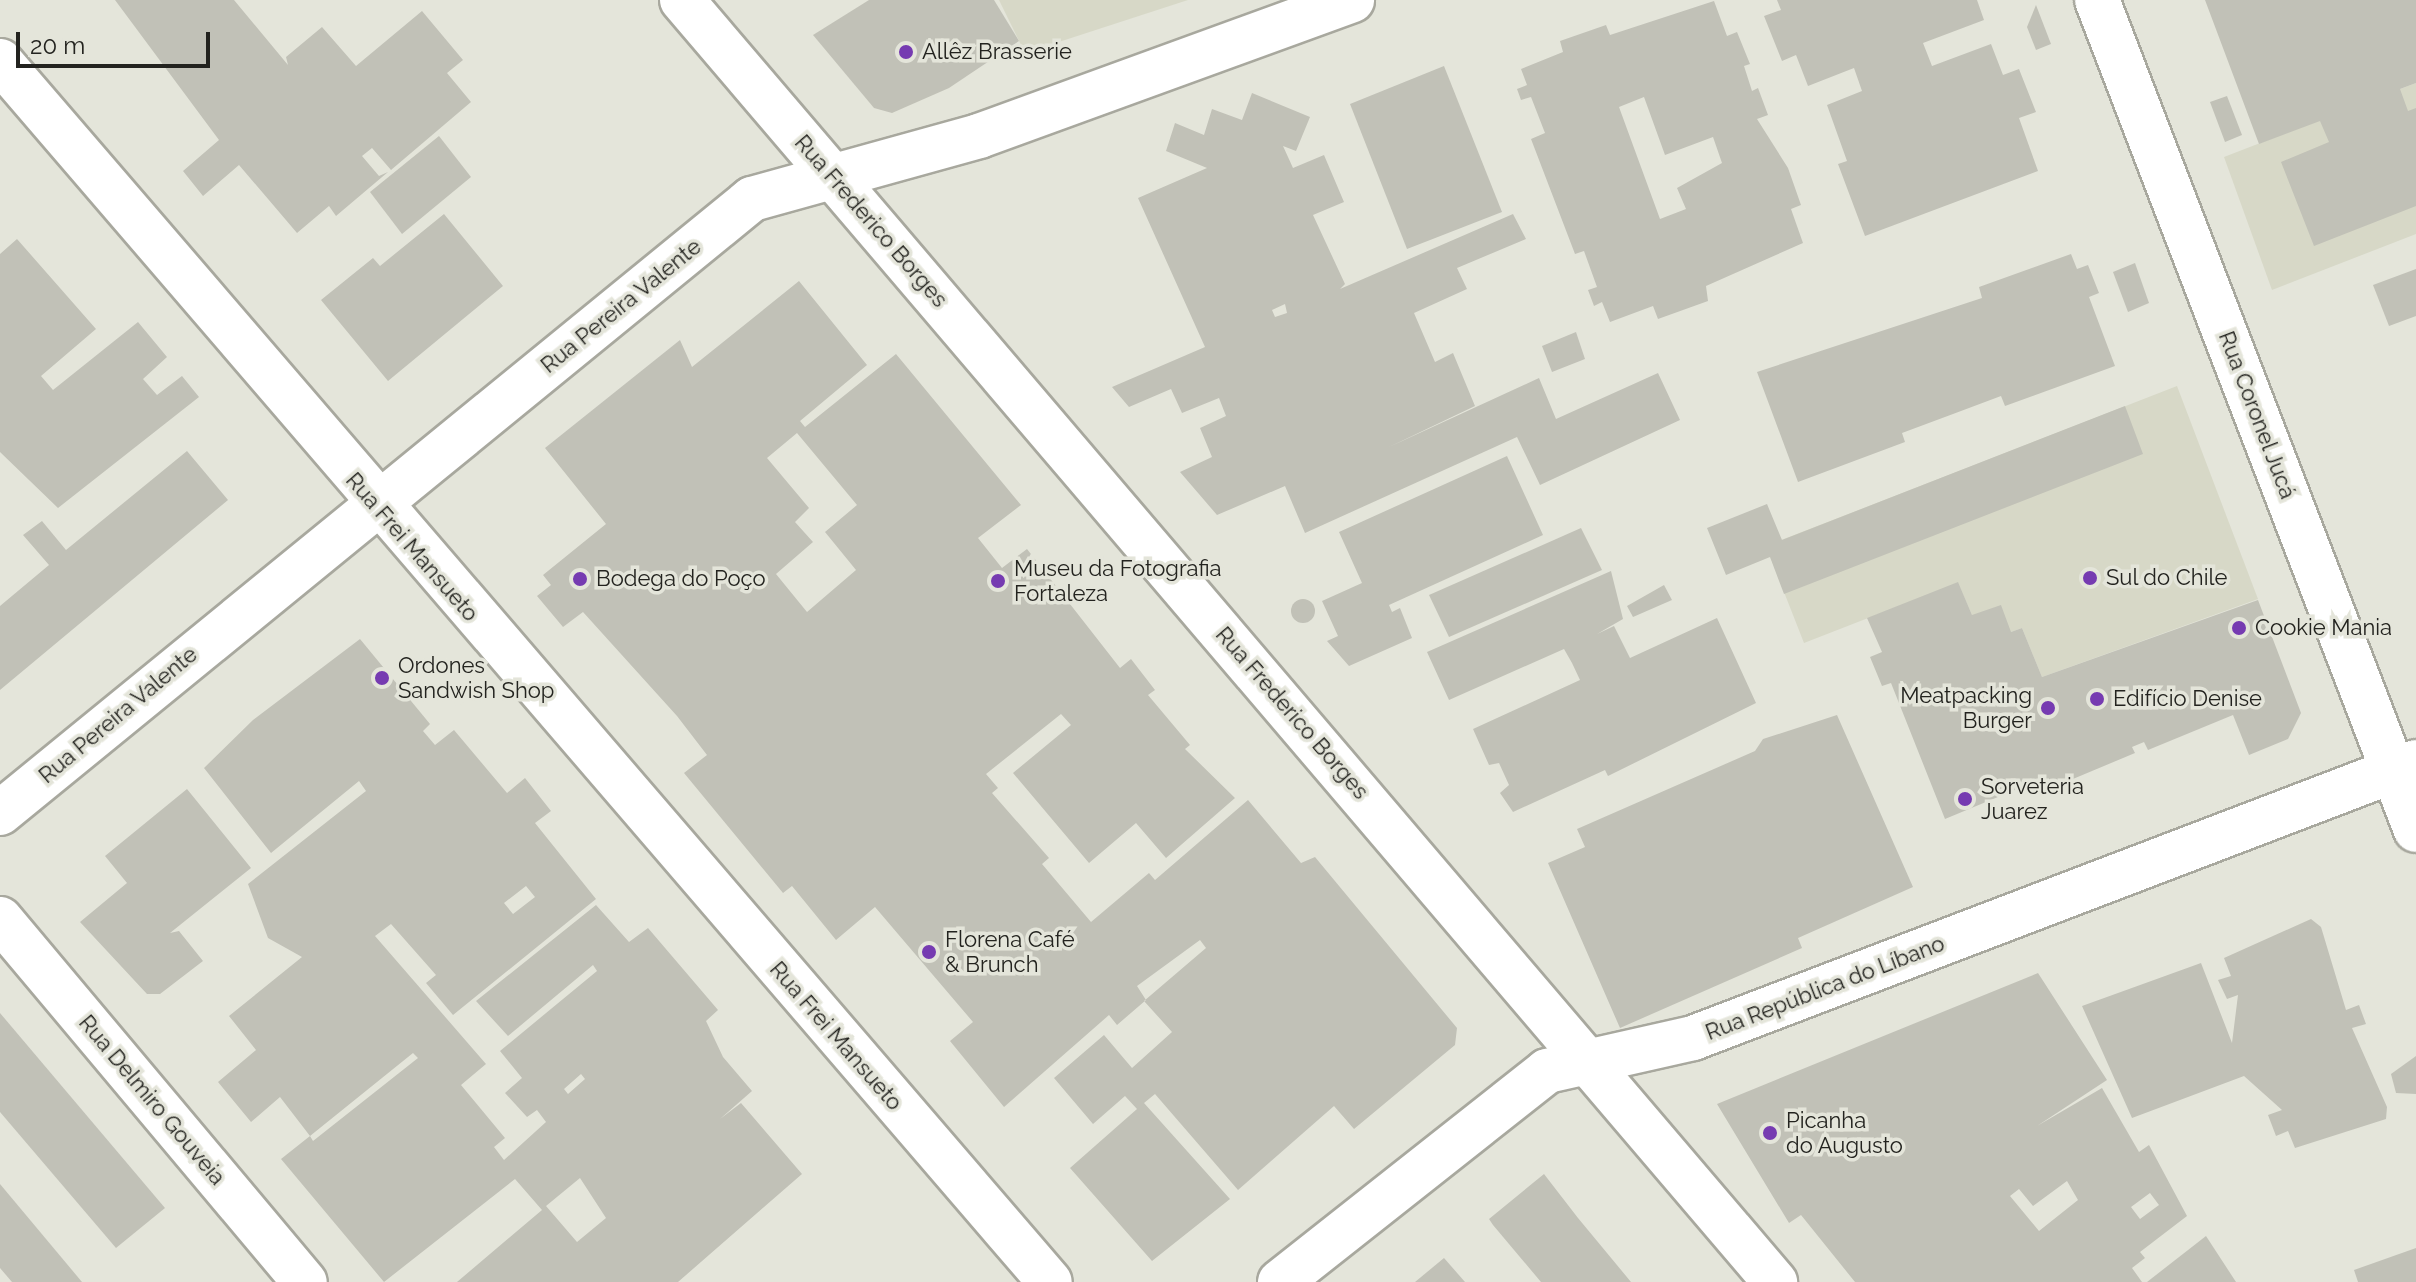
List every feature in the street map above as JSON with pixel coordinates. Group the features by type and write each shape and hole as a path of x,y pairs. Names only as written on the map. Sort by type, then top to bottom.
{"street":[{"name":"Rua Frederico Borges","path":"682,0 1775,1282"},
{"name":"Rua Pereira Valente","path":"0,813 375,503 752,199 979,136 1352,0"},
{"name":"Rua Coronel Jucá","path":"2097,0 2405,766 2416,830"},
{"name":"Rua Frei Mansueto","path":"0,61 375,503 1050,1282"},
{"name":"Rua República do Líbano","path":"1280,1282 1479,1120 1547,1071 1587,1058 1641,1055 1693,1038 2405,766"},
{"name":"Rua Delmiro Gouveia","path":"0,919 305,1282"}],"shaded area":[{"path":"999,0 1188,0 1025,53"},
{"path":"2416,83 2416,234 2272,290 2224,157"},
{"path":"2177,386 2258,599 2042,677 2022,628 2011,632 1972,615 1958,583 1804,643 1766,546"}],"building":[{"path":"115,0 234,0 288,65 286,57 322,27 356,66 422,11 463,60 447,73 471,102 391,170 372,148 362,156 379,176 388,172 336,216 329,206 297,233 239,165 203,196 183,171 219,140"},
{"path":"869,0 994,0 1019,41 949,88 892,113 874,108 813,35"},
{"path":"1777,0 1977,0 1984,20 1923,43 1932,66 1991,44 2003,75 2019,69 2036,112 2019,118 2038,171 1865,236 1838,164 1847,161 1827,105 1862,91 1854,68 1808,86 1796,55 1782,61 1764,16 1781,10"},
{"path":"2205,0 2416,0 2416,83 2400,89 2408,111 2416,108 2416,206 2314,246 2281,162 2329,142 2320,121 2259,144"},
{"path":"1714,1 1727,36 1737,32 1750,64 1744,66 1752,91 1758,88 1768,115 1757,119 1788,168 1801,205 1791,209 1803,243 1706,286 1708,301 1658,319 1653,306 1610,322 1602,302 1594,306 1588,290 1597,287 1584,251 1575,254 1531,139 1545,133 1531,97 1521,100 1517,89 1527,85 1521,69 1563,52 1560,41 1606,25 1610,35","holes":["1644,97 1665,155 1713,137 1722,163 1677,188 1686,209 1660,219 1619,107"]},
{"path":"2036,5 2051,44 2036,50 2027,27"},
{"path":"1444,66 1502,212 1407,249 1350,104"},
{"path":"1252,93 1310,117 1296,151 1283,146 1293,168 1324,155 1344,202 1313,215 1345,284 1340,289 1513,214 1526,239 1457,268 1467,289 1414,313 1435,362 1453,353 1475,406 1389,447 1539,378 1556,419 1658,373 1680,420 1540,485 1517,437 1305,533 1285,486 1217,515 1180,472 1212,457 1200,428 1226,416 1219,398 1182,413 1171,389 1129,407 1112,387 1205,347 1138,198 1207,168 1166,151 1175,123 1204,135 1212,109 1242,120","holes":["1285,304 1287,313 1275,317 1272,310"]},
{"path":"2227,96 2242,135 2225,142 2210,102"},
{"path":"439,136 471,177 402,234 370,192"},
{"path":"444,214 503,286 388,381 321,300 373,258 380,266"},
{"path":"17,239 96,329 41,376 53,390 138,322 167,357 143,379 157,395 182,376 199,397 58,508 0,452 0,254"},
{"path":"2071,254 2077,269 2088,265 2099,293 2089,297 2115,366 2005,406 2001,396 1902,433 1905,442 1798,482 1757,372 1982,298 1979,287"},
{"path":"2135,263 2149,303 2128,312 2113,272"},
{"path":"2416,269 2416,316 2389,326 2373,285"},
{"path":"799,281 867,365 800,421 805,427 896,354 1021,505 978,538 1002,568 1027,549 1120,668 1131,659 1155,690 1148,695 1190,745 1185,749 1235,798 1166,858 1136,823 1089,863 1013,773 1071,725 1061,714 986,774 998,788 992,793 1049,858 1042,864 1091,922 1149,873 1155,880 1248,800 1301,863 1315,857 1457,1028 1455,1045 1354,1129 1334,1106 1238,1190 1155,1094 1144,1103 1230,1199 1152,1261 1070,1168 1137,1109 1125,1096 1093,1124 1054,1078 1104,1035 1132,1068 1172,1032 1144,1001 1117,1025 1109,1015 1004,1107 950,1041 973,1022 875,907 836,940 792,886 783,893 684,773 707,755 677,716 583,612 563,627 537,596 551,585 543,575 606,524 545,448 680,340 692,367","holes":["797,433 857,505 825,532 856,570 807,612 776,574 813,542 795,522 809,508 767,458","1200,940 1206,948 1146,1000 1137,986"]},
{"path":"1576,332 1585,359 1552,372 1542,346"},
{"path":"2125,406 2143,454 1784,594 1770,557 1726,575 1707,528 1767,504 1782,540"},
{"path":"187,451 228,500 0,690 0,606 49,565 23,535 42,521 66,550"},
{"path":"1507,456 1543,535 1389,605 1392,612 1400,608 1412,638 1349,666 1327,641 1338,636 1322,601 1362,583 1339,532"},
{"path":"1581,528 1602,570 1449,637 1429,595"},
{"path":"1611,571 1623,619 1597,634 1614,626 1630,658 1717,618 1756,703 1608,776 1605,770 1513,812 1500,793 1509,785 1499,763 1489,765 1473,729 1580,680 1572,663 1564,649 1449,700 1427,652"},
{"name":"Edifício Denise","path":"1958,582 1972,615 2001,605 2011,632 2022,628 2042,677 2258,600 2301,713 2288,739 2249,755 2233,715 2148,750 2144,742 2132,747 2135,753 2049,789 2039,780 1945,819 1891,683 1882,686 1870,657 1882,652 1867,618"},
{"path":"1664,585 1672,600 1633,617 1627,606"},
{"path":"1303,599 1312,602 1315,611 1312,620 1303,623 1294,620 1291,611 1294,602"},
{"path":"360,639 430,724 423,731 435,745 454,730 507,793 525,778 551,811 535,823 596,899 453,1015 426,983 436,975 391,924 375,936 486,1064 461,1085 505,1138 494,1147 504,1160 546,1122 537,1110 527,1117 505,1093 522,1078 500,1051 597,971 593,965 508,1036 476,1001 596,905 629,942 648,928 718,1010 706,1021 723,1057 752,1091 720,1119 741,1103 802,1174 678,1282 457,1282 542,1210 515,1179 384,1282 281,1159 310,1136 280,1097 251,1122 218,1082 256,1050 229,1016 302,957 268,938 248,884 366,791 359,781 271,853 204,768 253,720","holes":["526,886 535,897 513,914 504,903","413,1053 418,1058 313,1141 310,1136","581,1074 585,1079 568,1094 564,1089","580,1178 606,1218 577,1242 546,1206"]},
{"path":"1837,715 1913,887 1798,938 1802,948 1620,1028 1548,863 1585,847 1577,829 1755,751 1763,739"},
{"path":"187,789 251,868 170,933 179,931 203,961 160,994 147,994 80,922 127,883 105,856"},
{"path":"2311,919 2321,927 2346,1010 2359,1005 2366,1024 2352,1028 2387,1107 2386,1119 2295,1148 2288,1131 2276,1136 2268,1115 2282,1110 2244,1076 2132,1118 2082,1006 2201,963 2232,1043 2238,995 2227,999 2218,980 2231,976 2224,958"},
{"path":"2038,973 2107,1080 2037,1126 2102,1088 2139,1152 2149,1145 2187,1216 2140,1252 2145,1258 2132,1268 2142,1282 1855,1282 1801,1215 1789,1223 1717,1104","holes":["2067,1181 2078,1200 2039,1231 2010,1196 2019,1189 2033,1206","2150,1193 2159,1205 2140,1219 2131,1207"]},
{"path":"0,1013 165,1208 116,1248 0,1112"},
{"path":"2416,1056 2416,1094 2396,1093 2391,1074"},
{"path":"1544,1174 1631,1282 1541,1282 1493,1225 1489,1219"},
{"path":"0,1184 82,1282 12,1282 0,1268"},
{"path":"2206,1236 2236,1282 2147,1282"},
{"path":"2416,1248 2416,1282 2358,1282 2354,1270"},
{"path":"1444,1258 1465,1282 1415,1282"}],"place":[{"name":"Allêz Brasserie","path":"906,52"},
{"name":"Sul do Chile","path":"2090,578"},
{"name":"Bodega do Poço","path":"580,579"},
{"name":"Museu da Fotografia Fortaleza","path":"998,581"},
{"name":"Cookie Mania","path":"2239,628"},
{"name":"Ordones Sandwish Shop","path":"382,678"},
{"name":"Edifício Denise","path":"2097,699"},
{"name":"Meatpacking Burger","path":"2048,708"},
{"name":"Sorveteria Juarez","path":"1965,799"},
{"name":"Florena Café & Brunch","path":"929,952"},
{"name":"Picanha do Augusto","path":"1770,1133"}]}
